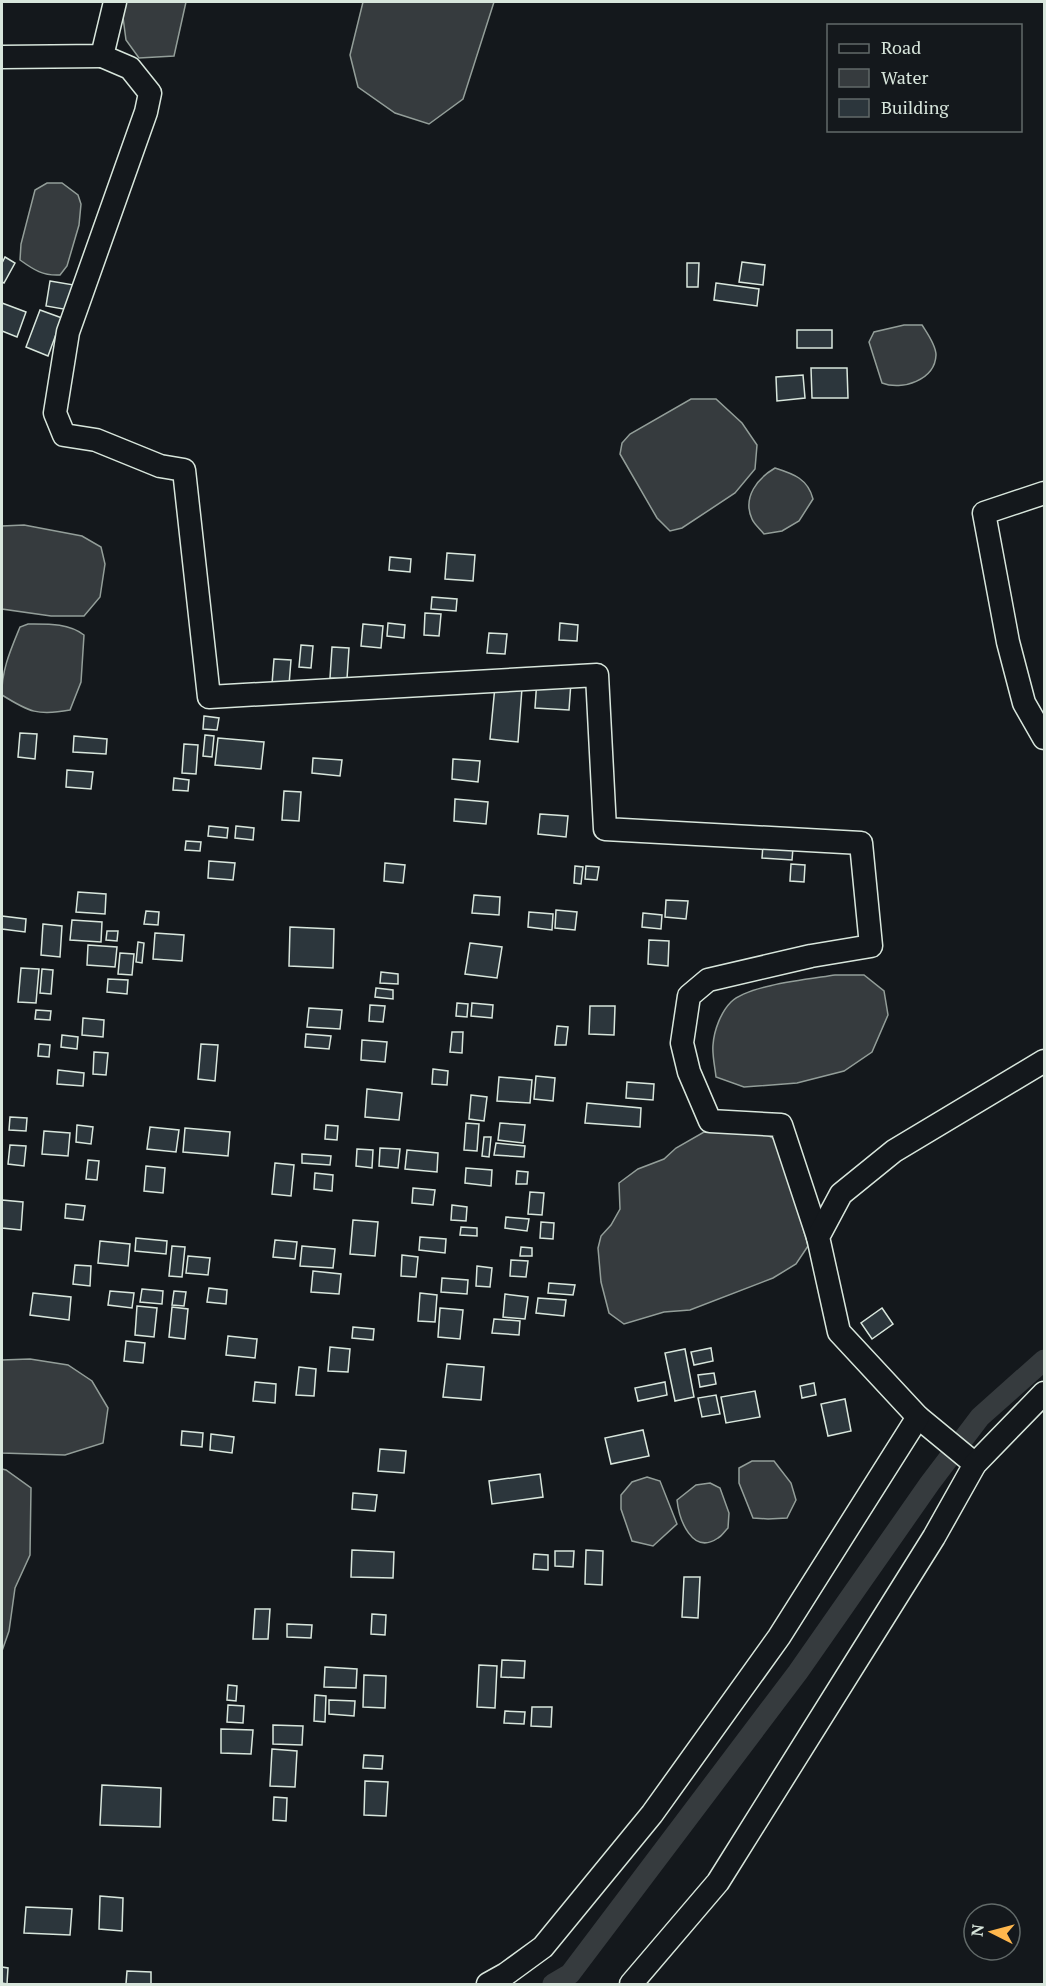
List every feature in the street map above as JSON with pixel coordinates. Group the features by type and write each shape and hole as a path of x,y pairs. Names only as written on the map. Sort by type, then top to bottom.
{"street":[{"path":"102,56 115,2"},
{"path":"2,57 102,56 130,68 150,93 146,112 68,332 55,413 64,435 96,440 160,466 184,470 208,698 597,675 604,829 861,843 871,946 811,956 708,980 689,996 682,1043 689,1072 710,1121 781,1125 818,1237 839,1332 918,1417 975,1464"},
{"path":"1044,493 984,513 1008,642 1024,704 1044,738"},
{"path":"818,1237 841,1194 894,1151 1044,1061"},
{"path":"631,1984 718,1882 934,1537 975,1464 1044,1393"},
{"path":"488,1984 543,1947 652,1814 779,1637 918,1417"}],"water":[{"path":"121,2 186,2 174,56 139,58 126,40"},
{"path":"363,2 494,2 463,99 429,124 395,113 358,87 350,55"},
{"path":"47,183 62,183 78,195 81,204 79,225 67,266 60,275 39,272 20,260 21,244 35,190"},
{"path":"904,325 922,325 935,347 934,364 924,377 908,384 899,386 882,383 869,342 874,332"},
{"path":"691,399 716,399 742,423 757,445 755,469 735,493 682,528 670,531 657,518 620,454 622,443 630,434"},
{"path":"775,468 804,482 813,499 799,521 782,531 764,534 752,519 749,511 750,496 763,477"},
{"path":"24,525 82,536 101,547 105,564 100,597 84,616 51,616 2,609 2,526"},
{"path":"28,624 65,626 84,635 81,682 70,710 50,713 34,711 2,695 3,677 10,652 20,627"},
{"path":"835,975 864,975 884,991 888,1015 872,1052 844,1071 797,1083 744,1087 716,1077 713,1053 715,1033 721,1016 731,1002 739,996 765,987"},
{"path":"704,1132 763,1133 779,1141 808,1246 796,1264 773,1278 690,1310 664,1312 624,1324 609,1313 601,1282 598,1248 601,1236 611,1225 620,1209 619,1183 638,1169 664,1159 676,1148"},
{"path":"30,1359 68,1365 92,1381 108,1408 103,1443 65,1455 2,1453 2,1360"},
{"path":"752,1461 774,1461 791,1483 796,1500 787,1518 753,1518 739,1483 739,1468"},
{"path":"2,1469 31,1488 30,1555 15,1588 9,1631 2,1651"},
{"path":"647,1477 660,1481 677,1524 653,1546 632,1541 621,1509 621,1495 632,1482"},
{"path":"710,1483 720,1488 729,1513 728,1528 718,1538 709,1542 701,1542 694,1539 684,1525 677,1500 696,1485"}],"building":[{"path":"5,257 15,263 4,283 2,282 2,263"},
{"path":"742,262 765,265 763,285 739,282"},
{"path":"687,263 699,263 698,287 687,287"},
{"path":"50,281 74,285 69,310 46,306"},
{"path":"716,283 759,289 757,306 714,300"},
{"path":"2,303 26,312 17,337 2,331"},
{"path":"40,310 62,318 48,356 26,347"},
{"path":"797,330 832,330 832,348 797,348"},
{"path":"811,368 847,368 848,398 812,398"},
{"path":"803,375 805,398 777,401 776,377"},
{"path":"447,553 475,555 473,581 445,579"},
{"path":"390,557 411,559 410,572 389,570"},
{"path":"432,597 457,599 456,611 431,609"},
{"path":"425,613 441,614 439,636 424,635"},
{"path":"388,623 405,625 404,638 387,636"},
{"path":"560,623 578,625 577,641 559,640"},
{"path":"363,624 383,626 381,648 361,646"},
{"path":"489,633 507,634 505,654 487,653"},
{"path":"301,645 313,646 311,668 299,667"},
{"path":"332,647 349,648 347,679 330,678"},
{"path":"274,659 291,660 289,685 272,684"},
{"path":"537,679 571,682 569,710 535,708"},
{"path":"495,686 522,688 518,742 490,739"},
{"path":"204,716 219,718 217,730 203,729"},
{"path":"20,733 37,734 35,759 18,757"},
{"path":"205,735 214,736 212,757 203,756"},
{"path":"74,736 107,739 106,754 73,752"},
{"path":"218,738 264,742 261,769 215,765"},
{"path":"184,744 198,745 196,774 182,773"},
{"path":"313,758 342,760 340,776 312,773"},
{"path":"453,759 480,761 478,782 452,779"},
{"path":"67,770 93,772 91,789 66,787"},
{"path":"174,778 189,780 188,791 173,790"},
{"path":"284,791 301,792 299,821 282,820"},
{"path":"455,799 488,802 486,824 454,821"},
{"path":"540,814 568,816 566,837 538,834"},
{"path":"209,826 228,828 227,838 208,836"},
{"path":"236,826 254,828 253,840 235,838"},
{"path":"186,841 201,842 200,851 185,850"},
{"path":"763,845 793,848 792,860 762,858"},
{"path":"209,861 235,863 233,880 208,878"},
{"path":"385,863 405,865 403,883 384,881"},
{"path":"791,864 805,865 804,882 790,881"},
{"path":"575,866 583,867 581,884 574,883"},
{"path":"586,866 599,867 597,880 585,879"},
{"path":"78,892 106,894 105,914 76,912"},
{"path":"474,895 500,897 499,915 472,913"},
{"path":"666,900 688,901 686,919 665,917"},
{"path":"556,910 577,912 575,930 555,928"},
{"path":"146,911 159,912 158,925 144,924"},
{"path":"529,912 553,914 552,930 528,927"},
{"path":"643,913 662,915 661,929 642,927"},
{"path":"2,916 26,919 25,932 2,929"},
{"path":"72,920 102,922 101,942 70,940"},
{"path":"43,924 62,926 60,957 41,955"},
{"path":"290,927 334,929 333,968 289,966"},
{"path":"107,931 118,931 117,941 106,940"},
{"path":"155,933 184,935 182,961 153,959"},
{"path":"649,940 669,941 668,966 648,964"},
{"path":"138,942 144,943 142,963 136,962"},
{"path":"470,943 502,947 497,978 465,974"},
{"path":"88,945 117,947 115,967 87,965"},
{"path":"120,953 134,954 132,975 118,974"},
{"path":"21,968 39,969 36,1003 18,1002"},
{"path":"42,969 53,970 51,994 40,993"},
{"path":"381,972 398,974 398,984 380,983"},
{"path":"108,979 128,980 127,994 107,992"},
{"path":"376,988 393,990 393,999 375,997"},
{"path":"457,1003 468,1004 467,1017 456,1016"},
{"path":"472,1003 493,1005 492,1018 471,1016"},
{"path":"370,1005 385,1006 383,1022 369,1021"},
{"path":"590,1006 615,1006 614,1035 589,1034"},
{"path":"309,1008 342,1010 340,1029 307,1027"},
{"path":"36,1010 51,1011 50,1020 35,1019"},
{"path":"83,1018 104,1020 103,1037 82,1035"},
{"path":"557,1026 568,1027 566,1045 555,1045"},
{"path":"452,1032 463,1032 462,1053 450,1052"},
{"path":"306,1034 331,1036 329,1049 305,1047"},
{"path":"62,1035 78,1037 77,1049 61,1047"},
{"path":"362,1040 387,1042 385,1062 361,1060"},
{"path":"39,1044 50,1045 49,1057 38,1056"},
{"path":"201,1044 218,1045 215,1081 198,1079"},
{"path":"94,1052 108,1053 106,1075 93,1074"},
{"path":"433,1069 448,1071 447,1085 432,1084"},
{"path":"58,1070 84,1073 83,1086 57,1084"},
{"path":"536,1076 555,1078 553,1101 534,1099"},
{"path":"499,1077 532,1080 530,1103 497,1101"},
{"path":"627,1082 654,1084 653,1100 626,1098"},
{"path":"367,1089 402,1093 399,1120 365,1117"},
{"path":"471,1095 487,1097 484,1121 469,1119"},
{"path":"587,1103 641,1108 640,1127 585,1123"},
{"path":"10,1117 27,1118 26,1131 9,1130"},
{"path":"466,1123 479,1124 477,1151 464,1150"},
{"path":"500,1123 525,1125 523,1143 498,1140"},
{"path":"77,1125 93,1127 91,1144 76,1142"},
{"path":"326,1125 338,1126 337,1140 325,1139"},
{"path":"150,1127 179,1130 176,1152 147,1149"},
{"path":"185,1128 230,1132 228,1156 183,1152"},
{"path":"44,1131 70,1133 68,1156 42,1154"},
{"path":"484,1137 491,1137 489,1157 482,1156"},
{"path":"496,1143 525,1146 524,1157 494,1155"},
{"path":"10,1145 26,1146 24,1166 8,1164"},
{"path":"380,1148 400,1149 398,1168 379,1166"},
{"path":"357,1149 373,1150 372,1168 356,1166"},
{"path":"407,1150 438,1153 437,1172 405,1169"},
{"path":"302,1154 331,1156 330,1165 302,1163"},
{"path":"88,1160 99,1161 97,1180 86,1179"},
{"path":"275,1163 294,1165 291,1196 272,1194"},
{"path":"146,1166 165,1168 163,1193 144,1191"},
{"path":"466,1168 492,1170 491,1186 465,1183"},
{"path":"517,1171 528,1172 527,1184 516,1184"},
{"path":"315,1173 333,1175 332,1191 314,1189"},
{"path":"413,1188 435,1190 433,1205 412,1203"},
{"path":"530,1192 544,1193 542,1215 528,1214"},
{"path":"2,1200 23,1202 21,1230 2,1228"},
{"path":"66,1204 85,1206 83,1220 65,1218"},
{"path":"452,1205 467,1207 466,1221 451,1220"},
{"path":"506,1217 529,1219 527,1231 505,1228"},
{"path":"353,1220 378,1222 375,1256 350,1254"},
{"path":"541,1222 554,1223 553,1239 540,1238"},
{"path":"461,1227 477,1228 477,1236 460,1235"},
{"path":"420,1237 446,1239 445,1253 419,1250"},
{"path":"136,1238 167,1241 166,1254 135,1251"},
{"path":"275,1240 297,1242 295,1259 273,1257"},
{"path":"100,1241 130,1244 128,1266 98,1263"},
{"path":"172,1246 185,1247 182,1277 169,1276"},
{"path":"302,1246 335,1249 333,1268 300,1266"},
{"path":"521,1247 532,1248 532,1256 520,1256"},
{"path":"402,1255 418,1257 416,1277 401,1276"},
{"path":"188,1256 210,1258 208,1275 186,1273"},
{"path":"511,1260 528,1261 526,1277 510,1276"},
{"path":"75,1265 91,1266 90,1286 73,1284"},
{"path":"477,1266 492,1268 490,1287 476,1286"},
{"path":"313,1271 341,1274 339,1294 311,1292"},
{"path":"442,1278 468,1280 467,1294 441,1292"},
{"path":"549,1283 575,1285 573,1295 548,1293"},
{"path":"209,1288 227,1290 226,1304 207,1302"},
{"path":"142,1289 163,1291 162,1304 140,1302"},
{"path":"110,1291 134,1293 132,1308 108,1305"},
{"path":"174,1291 186,1292 184,1306 172,1305"},
{"path":"33,1293 71,1297 69,1320 30,1315"},
{"path":"420,1293 437,1295 435,1322 418,1321"},
{"path":"505,1294 528,1297 525,1319 503,1317"},
{"path":"538,1298 566,1300 564,1316 536,1313"},
{"path":"137,1306 157,1308 154,1337 135,1335"},
{"path":"172,1307 188,1309 185,1339 169,1337"},
{"path":"440,1308 463,1310 460,1339 438,1337"},
{"path":"882,1308 893,1324 872,1339 861,1323"},
{"path":"494,1319 520,1321 519,1335 492,1333"},
{"path":"353,1327 374,1329 373,1340 352,1338"},
{"path":"228,1336 257,1339 255,1358 226,1355"},
{"path":"126,1341 145,1343 143,1363 124,1361"},
{"path":"330,1347 350,1349 348,1372 328,1371"},
{"path":"711,1348 713,1361 694,1365 691,1352"},
{"path":"685,1349 694,1397 675,1401 665,1353"},
{"path":"447,1364 484,1367 481,1400 443,1397"},
{"path":"299,1367 316,1369 314,1396 296,1395"},
{"path":"714,1373 716,1384 700,1387 698,1375"},
{"path":"255,1382 276,1384 275,1403 253,1401"},
{"path":"665,1382 667,1395 638,1401 635,1388"},
{"path":"814,1383 816,1395 802,1398 800,1386"},
{"path":"755,1391 760,1417 726,1423 721,1397"},
{"path":"716,1395 720,1414 702,1417 698,1398"},
{"path":"845,1399 851,1431 828,1436 821,1404"},
{"path":"643,1430 649,1456 611,1464 605,1438"},
{"path":"182,1431 203,1433 202,1447 181,1445"},
{"path":"211,1434 234,1437 232,1453 210,1450"},
{"path":"380,1449 406,1451 404,1473 378,1471"},
{"path":"540,1474 543,1497 492,1504 489,1481"},
{"path":"353,1493 377,1495 375,1511 352,1509"},
{"path":"352,1550 394,1552 393,1578 351,1577"},
{"path":"586,1550 603,1551 602,1585 585,1584"},
{"path":"555,1551 574,1551 573,1567 555,1566"},
{"path":"534,1554 548,1555 548,1570 533,1569"},
{"path":"684,1577 700,1577 698,1618 682,1617"},
{"path":"255,1609 270,1609 268,1639 253,1639"},
{"path":"372,1614 386,1615 385,1635 371,1634"},
{"path":"287,1624 312,1625 311,1638 287,1637"},
{"path":"502,1660 525,1661 524,1678 501,1677"},
{"path":"479,1665 497,1666 495,1708 477,1707"},
{"path":"325,1667 357,1669 356,1688 324,1687"},
{"path":"364,1675 386,1676 385,1708 363,1707"},
{"path":"228,1685 237,1686 236,1701 227,1700"},
{"path":"315,1695 326,1696 325,1722 314,1721"},
{"path":"329,1700 355,1701 354,1716 329,1714"},
{"path":"228,1705 244,1706 243,1723 227,1722"},
{"path":"532,1707 552,1707 551,1727 531,1726"},
{"path":"505,1711 525,1712 524,1724 504,1723"},
{"path":"273,1725 303,1726 302,1745 273,1744"},
{"path":"221,1729 253,1730 251,1754 221,1753"},
{"path":"272,1749 297,1751 295,1787 270,1786"},
{"path":"364,1755 383,1756 382,1769 363,1768"},
{"path":"365,1781 388,1782 386,1816 364,1815"},
{"path":"102,1785 161,1788 160,1827 100,1825"},
{"path":"274,1797 287,1798 286,1821 273,1820"},
{"path":"100,1896 123,1898 122,1931 99,1929"},
{"path":"26,1907 72,1909 70,1935 24,1933"},
{"path":"2,1967 8,1968 7,1984 2,1983"},
{"path":"127,1971 151,1972 151,1984 126,1984"}],"waterway":[{"path":"553,1984 570,1974 798,1672 930,1483 980,1417 1044,1360"}]}
